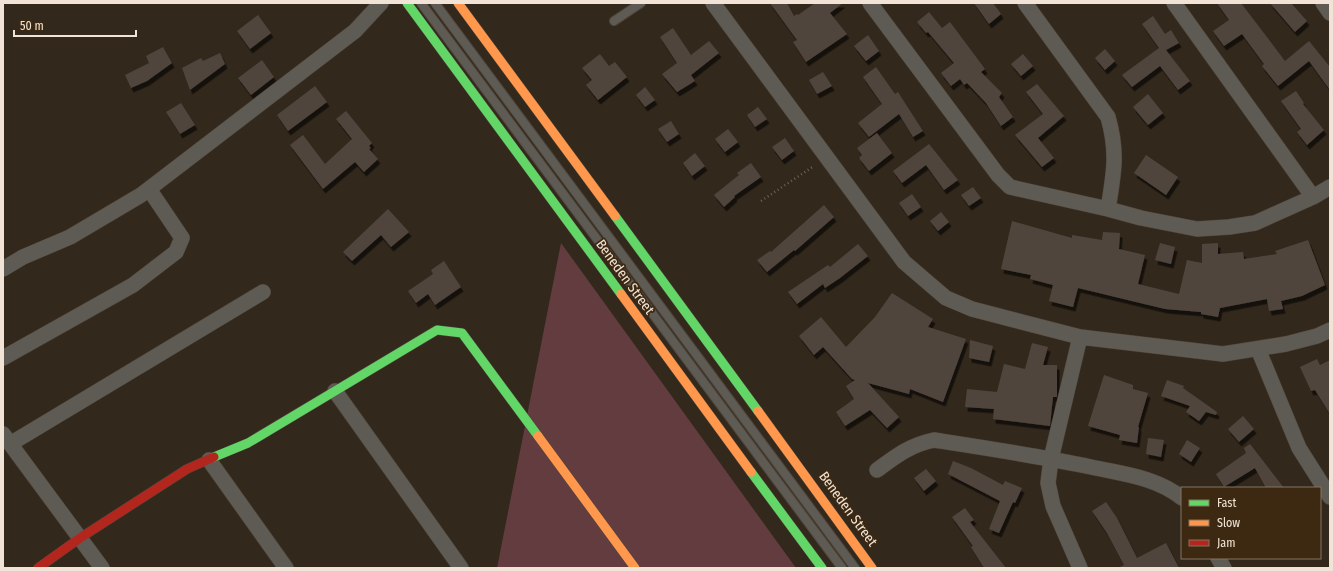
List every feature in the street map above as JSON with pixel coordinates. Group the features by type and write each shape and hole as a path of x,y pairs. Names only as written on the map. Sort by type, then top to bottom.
{"main road":[{"name":"Beneden Street","path":"407,3 822,568"},
{"name":"Beneden Street","path":"458,3 810,481 872,568"},
{"path":"38,568 80,538 187,470 248,443 436,330 462,333 635,568"}],"street":[{"path":"3,269 23,257 70,236 149,189 355,31 381,3"},
{"path":"713,3 904,262 946,298 972,309 1080,337 1223,354 1258,349 1317,336 1330,330"},
{"path":"870,3 998,175 1010,187 1108,208 1141,218 1197,229 1255,223 1313,197 1330,187"},
{"path":"1026,3 1108,117 1114,139 1114,173 1108,208"},
{"path":"1174,3 1313,197"},
{"path":"1323,3 1330,13"},
{"path":"3,358 133,285 176,252 182,238 149,189"},
{"path":"102,568 7,439 263,292"},
{"path":"1080,337 1050,459 1048,483 1053,506 1080,568"},
{"path":"1258,349 1299,448 1328,488"},
{"path":"334,391 461,568"},
{"path":"877,470 904,450 920,443 934,440 1050,459 1159,483 1181,497"},
{"path":"209,460 286,568"},
{"path":"1219,559 1224,568"}],"lane":[{"path":"421,3 842,568"},
{"path":"435,3 855,568"},
{"path":"614,21 641,3"}],"path":[{"path":"761,201 826,158"}],"shaded area":[{"path":"561,243 796,568 497,568"}],"building":[{"path":"770,3 787,3 794,16 797,14 798,15 815,3 843,3 830,13 847,34 806,62 793,42 797,40"},
{"path":"974,3 993,3 1001,14 989,24"},
{"path":"1217,3 1241,3 1285,61 1309,41 1330,67 1330,90 1309,61 1278,86 1262,66 1264,64 1242,34 1224,46 1213,31 1229,20"},
{"path":"1270,3 1291,3 1307,21 1295,32"},
{"path":"929,12 942,28 950,22 985,69 981,72 1002,93 999,97 1013,117 1001,126 986,103 967,83 964,85 960,79 951,86 941,73 954,63 928,32 926,33 917,22"},
{"path":"258,15 271,33 250,49 237,31"},
{"path":"1153,16 1165,34 1171,30 1179,43 1166,50 1190,81 1178,90 1160,66 1132,87 1122,75 1159,48 1142,24"},
{"path":"673,28 691,55 709,41 719,53 691,75 695,81 677,92 662,74 677,63 660,37"},
{"path":"868,35 879,51 866,61 854,46"},
{"path":"163,47 172,63 147,81 131,88 125,75 149,63 146,56"},
{"path":"1105,49 1115,61 1105,70 1095,58"},
{"path":"220,53 225,64 190,90 182,68 201,58 203,61"},
{"path":"600,54 609,66 615,62 627,77 598,100 586,85 592,80 582,68"},
{"path":"1023,54 1033,66 1021,76 1011,64"},
{"path":"262,60 274,77 251,95 238,78"},
{"path":"876,67 895,94 898,92 923,131 913,137 899,114 869,137 858,123 882,104 863,77"},
{"path":"823,72 832,86 817,94 809,80"},
{"path":"1037,84 1064,116 1038,138 1054,158 1042,167 1015,135 1043,114 1026,92"},
{"path":"315,86 327,102 288,131 277,115"},
{"path":"645,87 655,100 645,107 636,95"},
{"path":"1296,91 1304,103 1303,104 1324,130 1307,145 1297,132 1301,129 1281,101"},
{"path":"1148,94 1163,113 1148,125 1133,107"},
{"path":"181,103 195,125 180,134 166,112"},
{"path":"758,107 767,119 755,127 747,115"},
{"path":"346,111 372,143 369,146 371,148 369,149 378,159 364,172 355,162 323,189 290,145 303,135 325,164 352,139 336,119"},
{"path":"671,121 679,134 667,142 658,129"},
{"path":"728,129 738,142 725,152 715,139"},
{"path":"877,133 892,153 869,171 859,158 862,155 857,148"},
{"path":"785,138 794,151 782,160 772,147"},
{"path":"929,144 958,180 944,190 926,165 902,183 893,171"},
{"path":"695,153 705,166 692,176 683,163"},
{"path":"1146,155 1178,177 1166,195 1134,173"},
{"path":"751,163 761,177 734,196 735,197 724,207 714,195 739,175 737,173"},
{"path":"973,187 981,198 969,206 961,195"},
{"path":"912,194 921,207 908,216 899,203"},
{"path":"824,205 834,217 795,251 794,250 767,272 757,260 770,251 771,252"},
{"path":"388,209 409,232 391,247 381,235 352,261 343,252"},
{"path":"941,212 949,222 938,231 930,221"},
{"path":"1012,221 1072,238 1072,235 1102,240 1103,232 1120,233 1119,249 1145,255 1138,284 1179,294 1187,260 1202,263 1202,244 1218,243 1218,254 1243,252 1244,259 1277,254 1275,251 1308,240 1325,285 1302,296 1281,301 1283,309 1269,311 1267,299 1220,308 1218,317 1201,314 1201,312 1165,309 1078,288 1073,307 1049,301 1053,285 1030,279 1031,275 1001,269"},
{"path":"1160,243 1175,247 1171,264 1155,260"},
{"path":"858,244 868,256 840,278 825,288 823,284 797,304 788,292 828,265 830,267"},
{"path":"444,261 461,287 435,305 428,294 416,303 408,291 433,274 431,270"},
{"path":"892,293 933,319 928,327 966,339 943,402 910,389 909,394 868,383 899,417 887,428 870,410 845,426 836,412 854,399 846,386 855,380 852,379 823,347 814,355 799,336 821,317 846,347 875,317"},
{"path":"970,340 993,346 989,362 969,358"},
{"path":"1032,343 1048,347 1043,365 1057,365 1057,397 1053,397 1050,426 993,419 994,409 965,407 967,389 997,392 1004,364 1025,369"},
{"path":"1317,359 1320,365 1330,360 1330,414 1315,390 1311,391 1300,367"},
{"path":"1104,375 1133,385 1133,389 1148,393 1138,427 1137,443 1119,440 1120,435 1088,426"},
{"path":"1167,380 1184,386 1183,388 1217,412 1216,415 1206,412 1199,421 1186,412 1190,406 1161,396"},
{"path":"1243,416 1254,429 1239,442 1228,429"},
{"path":"1148,438 1164,440 1161,457 1146,454"},
{"path":"1187,440 1200,448 1191,462 1179,454"},
{"path":"1250,444 1283,487 1265,487 1255,468 1224,487 1216,474 1246,453 1244,448"},
{"path":"953,461 971,468 1003,485 1005,481 1022,488 1015,503 1013,502 999,533 989,529 1000,501 948,474"},
{"path":"926,469 936,481 924,491 914,478"},
{"path":"1106,502 1117,518 1137,558 1166,543 1179,568 1118,568 1124,565 1107,533 1092,511"},
{"path":"965,508 974,520 970,522 1006,568 984,568 971,547 973,546 952,517"}],"traffic: fast":[{"path":"407,3 621,294"},
{"path":"615,216 758,411"},
{"path":"214,457 248,443 437,330 462,333 538,436"},
{"path":"751,472 822,568"}],"traffic: slow":[{"path":"458,3 615,216"},
{"path":"621,294 751,472"},
{"path":"758,411 872,568"},
{"path":"538,436 635,568"}],"traffic: jam":[{"path":"38,568 80,538 187,469 214,457"}]}
